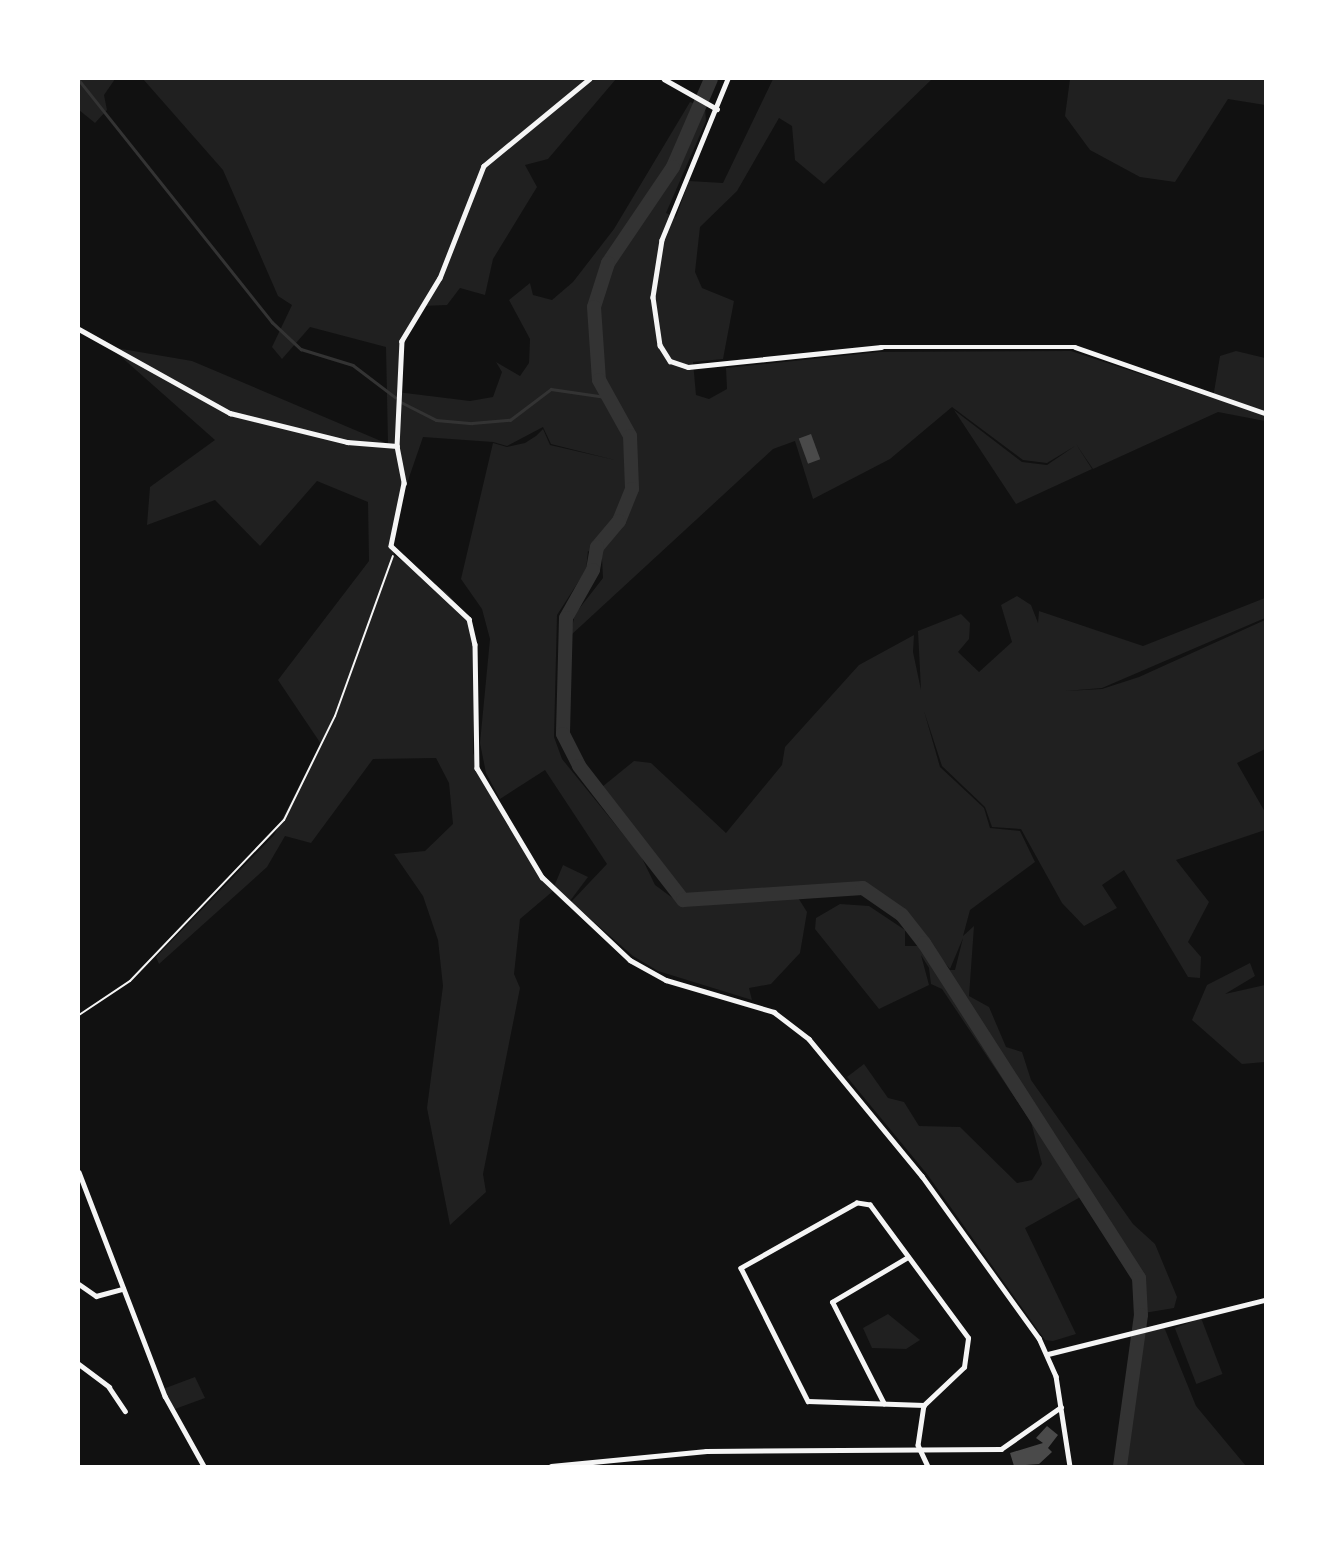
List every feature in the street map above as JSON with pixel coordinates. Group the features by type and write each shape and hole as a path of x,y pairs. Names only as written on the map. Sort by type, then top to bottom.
{"street":[{"path":"590,79 484,166 440,278 402,341 397,446 404,483 392,527 394,555 447,593 469,619 475,644 477,768 553,890 618,952 655,976 795,1024 922,1176 1048,1354 1061,1407 1070,1466"},
{"path":"664,79 696,101 717,109"},
{"path":"729,79 662,240 653,298 660,345 670,361 688,367 881,347 1075,347 1265,413"},
{"path":"79,328 230,414 347,442 397,446"},
{"path":"79,1172 172,1411 204,1466"},
{"path":"924,1405 808,1401 741,1268 864,1201 908,1257 969,1346 964,1367 924,1405 919,1452 928,1466"},
{"path":"884,1404 832,1301 908,1257"},
{"path":"79,1284 96,1296 123,1289"},
{"path":"1048,1354 1130,1329 1265,1300"},
{"path":"79,1364 108,1387 125,1411"},
{"path":"551,1466 706,1451 919,1452 1001,1449 1061,1407"}],"path":[{"path":"79,1015 130,981 279,827 335,716 394,555"}],"shaded area":[{"path":"79,79 115,79 104,95 107,110 95,123 79,110"},
{"path":"143,79 616,79 548,159 525,165 537,187 493,259 485,295 460,288 447,305 422,306 400,349 397,392 470,401 493,397 502,372 496,362 520,376 529,363 530,339 509,300 530,283 533,295 552,300 573,282 614,229 690,102 705,107 706,121 666,213 676,217 689,181 723,183 773,79 932,79 824,184 795,160 792,126 779,118 737,191 700,227 695,272 702,288 734,301 723,359 693,362 696,395 709,399 727,389 726,368 879,352 1071,351 1213,398 1220,356 1236,351 1265,358 1265,421 1218,412 1093,469 1076,444 1092,469 1016,504 954,410 1022,462 1047,465 1075,446 1047,463 1023,460 952,407 890,459 813,499 795,441 773,449 570,636 575,614 603,578 602,558 588,551 586,570 557,615 554,737 562,759 641,856 655,885 682,905 797,896 807,912 800,953 771,984 749,988 752,1000 658,971 633,956 571,902 607,864 545,770 500,799 486,773 480,743 490,639 482,609 461,579 493,443 507,447 525,443 543,429 550,445 615,460 551,444 543,427 507,446 493,442 423,437 392,527 394,555 447,593 469,619 476,653 473,753 505,821 553,889 563,865 588,877 567,905 553,891 520,919 514,974 520,988 483,1174 486,1192 450,1225 427,1108 443,986 438,940 423,896 394,854 425,851 453,824 449,783 436,758 373,759 311,843 285,836 267,867 159,964 156,957 274,835 321,744 278,680 369,561 368,502 317,481 260,546 215,500 147,525 150,487 215,440 110,347 192,361 388,444 386,347 310,327 282,359 272,347 292,305 278,296 223,170"},
{"path":"1070,79 1265,79 1265,105 1228,99 1175,182 1140,177 1090,150 1065,116"},
{"path":"1017,596 1031,605 1038,623 1039,611 1143,646 1265,598 1265,618 1102,688 1065,691 1102,689 1139,677 1265,620 1265,749 1237,763 1265,812 1265,830 1176,860 1209,902 1188,942 1201,957 1200,978 1188,977 1124,870 1102,885 1117,908 1084,926 1062,903 1021,829 992,827 985,807 942,766 924,711 940,767 984,808 990,828 1020,831 1035,862 970,910 963,936 974,926 969,996 989,1007 1006,1047 1022,1052 1031,1080 1133,1224 1155,1244 1177,1297 1174,1308 1138,1314 1136,1278 1084,1195 1025,1228 1076,1334 1053,1341 1045,1340 927,1174 847,1077 864,1064 888,1098 904,1102 919,1126 960,1127 1017,1183 1032,1180 1042,1164 1031,1122 942,989 931,984 929,968 921,955 929,985 879,1009 815,929 816,918 840,904 869,906 905,930 905,946 919,946 950,970 955,970 963,938 950,969 891,901 849,884 686,896 602,787 634,761 651,763 726,833 782,765 785,747 859,665 914,635 913,652 921,690 918,631 961,614 970,623 969,639 958,652 979,672 1012,642 1001,605"},
{"path":"1250,963 1255,976 1225,994 1265,985 1265,1062 1242,1064 1192,1020 1207,985"},
{"path":"888,1314 920,1340 906,1349 872,1348 863,1328"},
{"path":"1201,1318 1223,1374 1196,1384 1175,1328"},
{"path":"1164,1327 1196,1406 1246,1466 1116,1466 1134,1333"},
{"path":"195,1377 205,1398 175,1409 163,1389"}],"building":[{"path":"811,434 820,459 808,464 799,438"},
{"path":"1047,1426 1058,1435 1048,1448 1052,1452 1039,1464 1014,1466 1010,1453 1043,1443 1036,1438"}],"waterway":[{"path":"711,79 673,167 608,263 594,307 599,380 630,436 632,489 619,521 597,547 593,570 566,618 563,734 579,766 683,900 863,888 902,915 924,943 1139,1278 1141,1315 1120,1466"},
{"path":"79,80 272,322 301,349 353,365 395,397"},
{"path":"401,402 436,420 472,423 510,420 551,389 605,397"}]}
